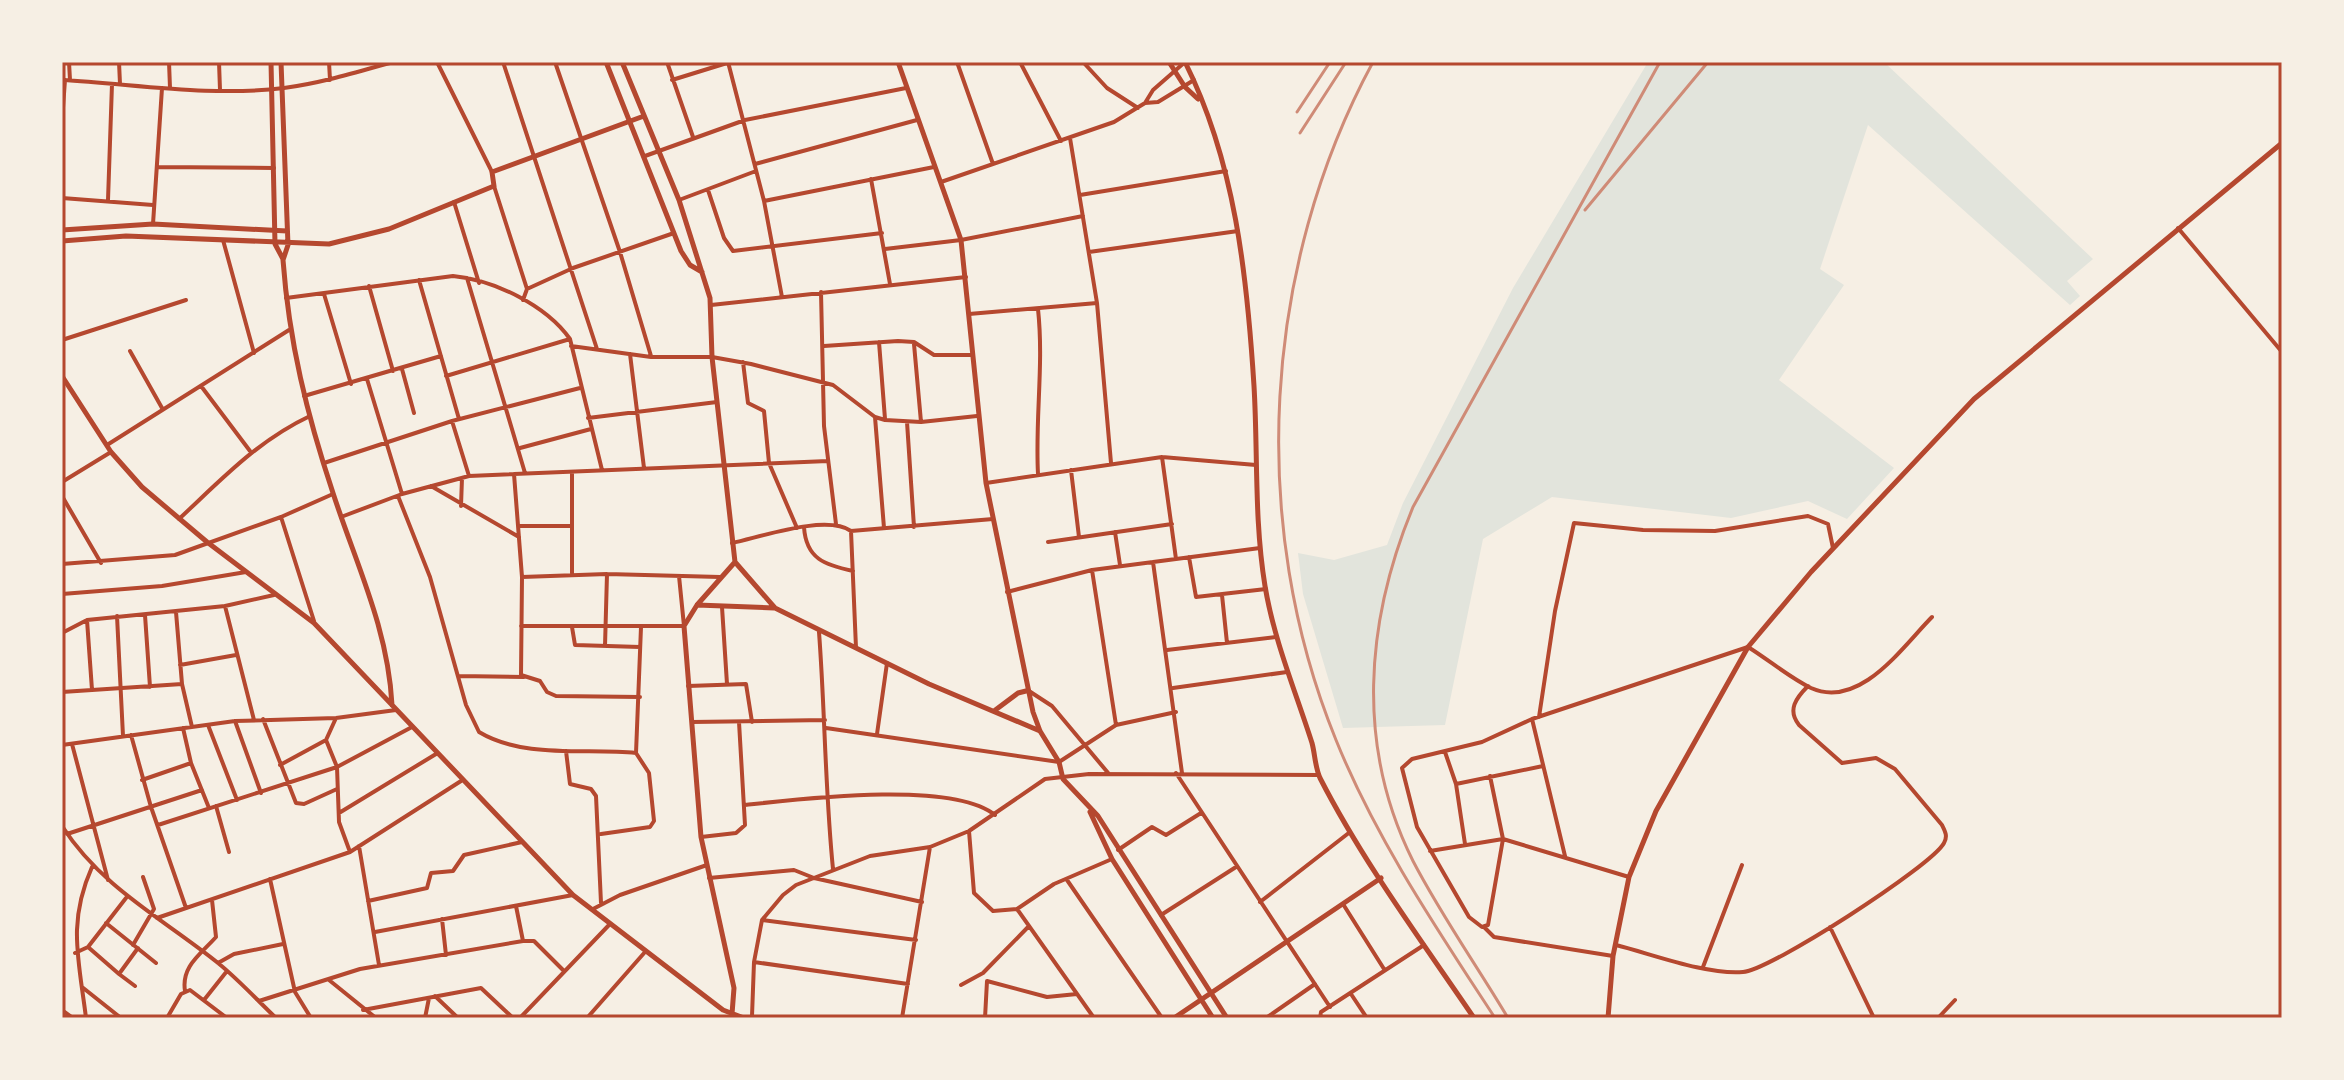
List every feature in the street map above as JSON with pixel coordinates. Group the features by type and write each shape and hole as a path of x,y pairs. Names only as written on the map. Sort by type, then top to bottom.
{"street":[{"path":"62,121 69,62"},
{"path":"119,62 120,84"},
{"path":"169,62 170,88"},
{"path":"219,62 220,90"},
{"path":"271,62 275,244 283,260 289,330 304,396 333,494 378,615 394,708"},
{"path":"281,62 288,245 283,260"},
{"path":"329,62 330,80"},
{"path":"66,80 162,88 272,89 330,80 372,65 393,62"},
{"path":"437,62 492,172 527,289 523,300"},
{"path":"503,62 573,268 597,349"},
{"path":"555,62 620,252 651,357"},
{"path":"606,62 687,261 702,272"},
{"path":"622,62 679,200 711,305 712,357 735,562 775,608 819,632 1040,731"},
{"path":"667,62 693,137"},
{"path":"672,80 729,62 764,201 782,298"},
{"path":"898,62 961,240 986,483 1026,691 1040,731 1059,762 1063,779 1090,811 1112,859 1140,898 1213,1018"},
{"path":"957,62 993,164"},
{"path":"1020,62 1061,141"},
{"path":"1083,62 1107,88 1138,108"},
{"path":"1169,62 1185,87 1199,100"},
{"path":"941,182 1114,122 1145,103 1153,90 1185,62 1226,171 1238,231 1252,360 1260,548 1266,589 1287,672 1312,744 1319,775 1381,878 1472,1017"},
{"path":"1145,103 1158,102 1194,80"},
{"path":"108,200 112,84"},
{"path":"153,224 162,88"},
{"path":"645,156 745,120 906,88"},
{"path":"492,172 644,116"},
{"path":"679,200 756,168 917,120"},
{"path":"1070,138 1097,303 1111,463"},
{"path":"1608,1018 1613,956 1629,877 1662,800 1748,647 1833,548 1974,399 2282,143"},
{"path":"157,167 274,168"},
{"path":"764,201 935,167"},
{"path":"1080,195 1226,171"},
{"path":"871,179 890,284"},
{"path":"62,241 126,236 288,245 329,244 361,237 494,186"},
{"path":"708,190 731,249 882,233"},
{"path":"62,198 153,205"},
{"path":"454,202 479,283"},
{"path":"885,249 961,240 1083,216"},
{"path":"62,230 153,224 287,231"},
{"path":"2178,228 2282,352"},
{"path":"1089,252 1238,231"},
{"path":"527,289 573,268 675,233"},
{"path":"223,240 254,353"},
{"path":"711,305 966,277"},
{"path":"467,278 525,473"},
{"path":"286,298 419,280 467,278 523,300 550,317 570,339 602,470"},
{"path":"419,280 459,419"},
{"path":"369,286 393,371"},
{"path":"821,292 828,461 836,524"},
{"path":"324,294 351,384"},
{"path":"62,340 186,300"},
{"path":"969,314 1097,303"},
{"path":"1038,309 1043,359 1036,400 1038,475"},
{"path":"107,445 289,330"},
{"path":"446,376 570,339"},
{"path":"879,342 885,420"},
{"path":"824,346 914,342 934,355 971,355"},
{"path":"914,342 921,422"},
{"path":"571,346 651,357 712,357 743,362 824,382 843,391 875,417 885,420 921,422 977,416"},
{"path":"130,351 163,408"},
{"path":"630,354 644,468"},
{"path":"304,396 441,356"},
{"path":"743,362 748,403 764,411 769,463 806,547 814,557 831,567 853,571"},
{"path":"402,369 414,413"},
{"path":"62,376 111,452 142,487 274,595 314,623 461,781 591,911 739,1017 797,1018"},
{"path":"367,379 400,495 430,577 471,720 479,732 505,743 566,751 636,753"},
{"path":"201,386 250,451"},
{"path":"324,463 452,421 580,388"},
{"path":"588,418 717,402"},
{"path":"179,519 250,451 275,433 310,416"},
{"path":"875,417 884,528"},
{"path":"452,421 469,476"},
{"path":"907,422 914,527"},
{"path":"520,448 591,429"},
{"path":"62,482 111,452"},
{"path":"986,483 1162,457 1256,465"},
{"path":"1162,457 1176,559"},
{"path":"341,517 400,495 469,476 828,461"},
{"path":"1071,470 1079,537"},
{"path":"572,472 572,574"},
{"path":"514,474 522,577 519,667 524,677"},
{"path":"461,506 462,478"},
{"path":"431,486 519,537"},
{"path":"62,564 175,555 281,517 333,494"},
{"path":"62,496 101,563"},
{"path":"1539,717 1555,611 1574,523 1643,530 1715,531 1808,516 1828,524 1833,548"},
{"path":"281,517 314,623"},
{"path":"732,543 800,528 836,524 851,531 993,519"},
{"path":"1048,542 1172,524"},
{"path":"519,526 571,526"},
{"path":"851,531 856,648"},
{"path":"1115,532 1120,566"},
{"path":"1007,592 1092,570 1260,548"},
{"path":"1189,557 1196,597 1266,589"},
{"path":"684,626 697,605 735,562"},
{"path":"1153,562 1176,712 1179,773 1201,813 1330,1007"},
{"path":"1092,570 1116,725"},
{"path":"62,594 162,586 246,572"},
{"path":"522,577 572,574 720,577"},
{"path":"605,646 607,574"},
{"path":"679,576 701,837 739,1017"},
{"path":"62,633 87,620 225,606 274,595"},
{"path":"1222,595 1227,643"},
{"path":"697,605 775,608"},
{"path":"225,606 254,720"},
{"path":"722,607 727,684"},
{"path":"176,612 182,684 192,727"},
{"path":"145,615 150,687"},
{"path":"117,616 123,736"},
{"path":"1748,647 1808,686 1830,691 1870,680 1932,617"},
{"path":"87,620 92,690"},
{"path":"521,626 684,626"},
{"path":"572,627 575,645 640,647"},
{"path":"601,834 653,824 651,783 636,753 641,627"},
{"path":"819,632 826,720 825,796 833,870"},
{"path":"1167,650 1277,637"},
{"path":"1613,956 1494,937 1484,927 1475,925 1430,851 1408,801 1402,768 1412,759 1498,737 1532,719 1748,647"},
{"path":"180,665 236,655"},
{"path":"877,734 887,663"},
{"path":"1173,688 1287,672"},
{"path":"458,676 524,677 540,681 547,692 556,696 640,697"},
{"path":"62,692 182,684"},
{"path":"688,686 748,686 752,722"},
{"path":"1616,945 1703,967 1749,972 1830,927 1927,860 1943,844 1946,835 1942,825 1895,769 1876,758 1842,763 1799,725 1794,718 1794,702 1808,686"},
{"path":"994,711 1018,693 1026,691 1043,697 1109,774"},
{"path":"62,745 235,721 336,718 394,708"},
{"path":"826,728 1059,762 1116,725 1176,712"},
{"path":"280,765 326,740 336,718"},
{"path":"263,719 293,800 300,805 337,789"},
{"path":"1532,719 1565,856"},
{"path":"692,722 826,720"},
{"path":"235,721 261,793"},
{"path":"701,837 743,830 747,821 739,722"},
{"path":"208,725 237,800"},
{"path":"158,825 288,786 337,767 412,727"},
{"path":"183,728 191,763 209,808"},
{"path":"131,735 142,780 186,908"},
{"path":"326,740 337,767 339,813 350,852"},
{"path":"72,744 91,826 109,884"},
{"path":"566,751 570,784 591,789 596,796 601,834 601,903"},
{"path":"1445,752 1456,784 1465,844"},
{"path":"339,813 436,754"},
{"path":"142,780 191,763"},
{"path":"1456,784 1543,766"},
{"path":"752,1016 754,962 762,920 783,895 814,878 882,852 930,847 969,831 1037,783 1051,778 1089,774 1319,775"},
{"path":"1484,927 1492,909 1503,839 1490,776"},
{"path":"155,917 350,852 461,781"},
{"path":"67,834 202,790"},
{"path":"745,805 872,793 956,801 980,806 995,815"},
{"path":"216,806 229,852"},
{"path":"1090,811 1098,816 1227,1018"},
{"path":"1118,850 1152,827 1166,835 1201,813"},
{"path":"62,826 92,867 109,884 218,963 276,1018"},
{"path":"969,831 974,893 993,911 1017,909 1045,889 1112,859"},
{"path":"1260,902 1352,831"},
{"path":"1430,851 1503,839 1629,877"},
{"path":"368,901 427,888 431,873 453,871 464,855 522,842"},
{"path":"359,846 379,965"},
{"path":"902,1018 930,847"},
{"path":"591,911 601,903 707,865"},
{"path":"1703,967 1742,865"},
{"path":"86,1018 75,953 80,894 92,867"},
{"path":"1161,915 1237,867"},
{"path":"709,878 789,869 814,878 922,902"},
{"path":"119,974 155,917 153,901 143,877"},
{"path":"1174,1018 1381,878"},
{"path":"270,879 295,992 311,1018"},
{"path":"1067,880 1162,1018"},
{"path":"375,932 573,895"},
{"path":"75,953 88,947 126,898"},
{"path":"167,1018 185,991 184,974 200,950 216,937 212,900"},
{"path":"1342,902 1384,969"},
{"path":"516,906 523,941"},
{"path":"1017,909 1094,1018"},
{"path":"442,919 446,955"},
{"path":"762,920 916,940"},
{"path":"106,923 156,963"},
{"path":"520,1018 609,925"},
{"path":"961,985 983,973 1029,926"},
{"path":"1830,927 1874,1018"},
{"path":"259,1001 379,965 523,941 534,941 563,970"},
{"path":"218,963 234,954 283,944"},
{"path":"1320,1018 1321,1012 1424,945"},
{"path":"88,947 135,986"},
{"path":"587,1018 645,952"},
{"path":"754,962 908,984"},
{"path":"204,1000 227,971"},
{"path":"983,973 987,981 985,1018"},
{"path":"329,980 376,1018"},
{"path":"987,981 1047,997 1077,994"},
{"path":"1266,1018 1315,984"},
{"path":"82,987 121,1018"},
{"path":"363,1010 481,988 513,1018"},
{"path":"185,991 190,990 227,1018"},
{"path":"1351,994 1367,1018"},
{"path":"435,996 458,1018"},
{"path":"425,1018 429,998"},
{"path":"1938,1018 1955,1000"},
{"path":"62,1010 73,1018"}],"shaded area":[{"path":"1648,62 1884,62 2093,259 2067,281 2080,296 2070,305 1868,125 1820,269 1844,285 1779,380 1894,468 1847,519 1808,501 1731,518 1552,497 1483,539 1445,725 1343,728 1303,594 1298,553 1334,560 1387,545 1403,503 1513,288"}],"railway":[{"path":"1297,112 1330,62"},
{"path":"1300,133 1346,62"},
{"path":"1373,62 1336,141 1308,224 1289,310 1280,397 1280,485 1289,572 1308,657 1352,777 1409,883 1495,1018"},
{"path":"1508,1018 1424,881 1395,818 1382,774 1375,729 1377,640 1385,595 1413,507 1660,62"},
{"path":"1585,210 1708,62"}]}
